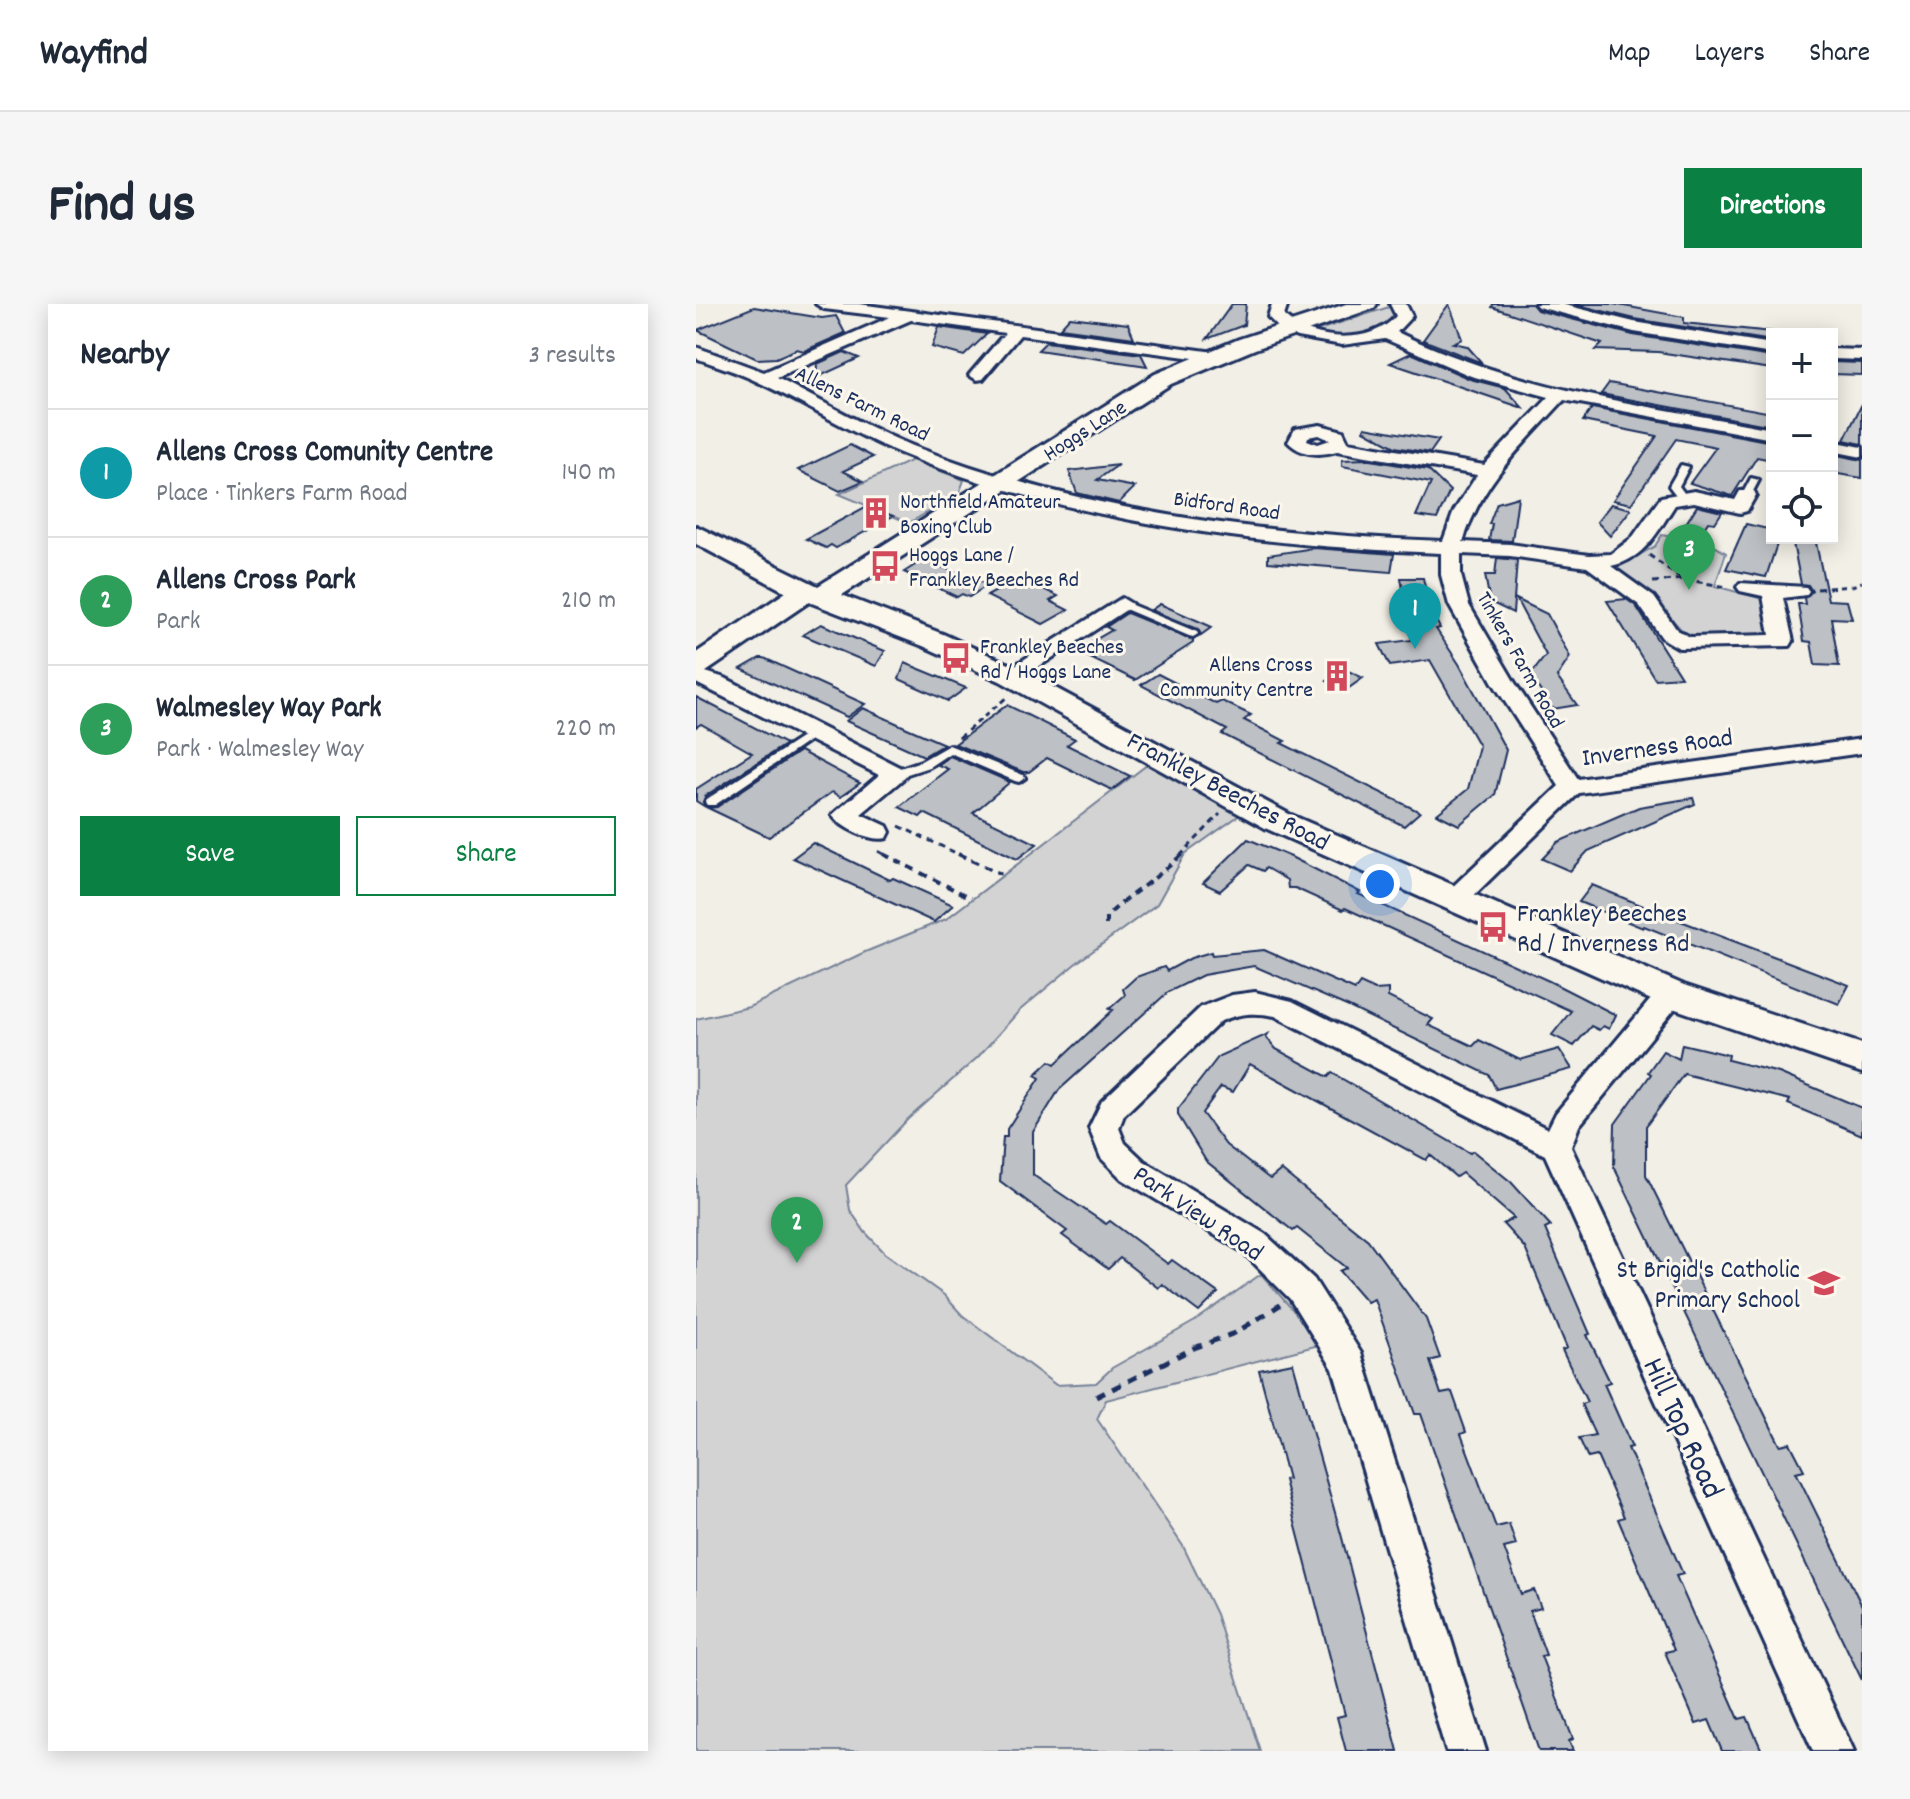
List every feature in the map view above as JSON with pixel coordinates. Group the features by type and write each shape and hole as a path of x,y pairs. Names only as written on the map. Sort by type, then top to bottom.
{"street":[{"path":"824,304 1216,356"},
{"path":"1280,304 1276,317 1288,329 1311,337 1335,340 1358,340 1386,333 1402,322 1403,310 1398,304"},
{"name":"Hoggs Lane","path":"696,666 814,593 853,579 1163,379 1288,329 1367,304"},
{"path":"1543,304 1634,327 1766,348"},
{"name":"Allens Farm Road","path":"764,378 907,316"},
{"path":"977,375 1017,329"},
{"path":"1386,333 1466,368 1561,394 1766,433"},
{"path":"696,352 764,378"},
{"path":"1838,354 1862,355"},
{"name":"Allens Farm Road","path":"764,378 923,456 1000,482"},
{"name":"Tinkers Farm Road","path":"1561,394 1488,471 1463,511 1451,548 1451,575 1459,605 1504,683 1572,787"},
{"path":"1336,445 1488,471"},
{"path":"1838,447 1862,452"},
{"name":"Bidford Road","path":"1000,482 1208,527 1377,545 1522,550 1591,561"},
{"path":"1591,561 1616,559 1636,546 1668,501 1682,497 1747,494 1765,513"},
{"name":"Frankley Beeches Road","path":"696,534 814,593 1018,678 1277,821 1671,994 1862,1059"},
{"path":"1591,561 1647,601 1669,634 1687,643 1788,650 1772,592"},
{"path":"1747,587 1772,592 1799,591"},
{"path":"1018,678 1122,604"},
{"path":"696,676 895,774 844,815 878,836"},
{"name":"Inverness Road","path":"1456,898 1572,787 1862,746"},
{"path":"1556,1147 1566,1121 1671,994"},
{"name":"Park View Road","path":"1466,1751 1349,1364 1302,1289 1254,1243 1133,1170 1112,1150 1104,1128 1112,1109 1211,1014 1232,1005 1255,1002 1282,1008 1556,1147"},
{"name":"Hill Top Road","path":"1556,1147 1834,1751"}],"lane":[{"path":"1682,497 1674,486 1684,467"},
{"path":"1122,604 1193,634"},
{"path":"711,802 815,732"},
{"path":"895,774 925,764 949,748 1019,778"}],"path":[{"path":"1636,546 1683,579"},
{"path":"1627,586 1683,579 1744,591 1747,587"},
{"path":"1799,591 1852,586 1862,582"},
{"path":"949,748 1018,678"},
{"path":"1106,925 1106,917 1119,904 1164,873 1222,811 1237,800"},
{"path":"971,898 878,836 896,824 1001,874"},
{"path":"1096,1397 1194,1348 1235,1333 1302,1289"}],"shaded area":[{"path":"1392,306 1396,313 1394,320 1376,331 1344,336 1312,332"},
{"path":"912,460 964,480 959,494 909,523 839,494"},
{"path":"1662,535 1716,547 1726,553 1715,586 1763,599 1777,636 1688,637 1666,613 1659,600 1617,568 1655,546"},
{"path":"1152,761 1241,814 1185,854 1157,904 1075,964 1019,1011 978,1057 908,1119 846,1185 850,1210 885,1253 944,1295 962,1315 1056,1385 1096,1383 1112,1368 1195,1321 1261,1274 1323,1344 1106,1400 1097,1419 1183,1546 1216,1614 1260,1751 696,1751 696,1019 749,1007 865,952 946,919"}],"building":[{"path":"1232,304 1246,304 1244,325 1207,339"},
{"path":"1449,304 1462,339 1453,343 1467,346 1482,363 1423,340"},
{"path":"1493,304 1532,304 1537,310 1633,335 1766,356 1766,368 1658,352 1596,350 1602,344 1492,307"},
{"path":"1574,304 1613,304 1684,317 1684,323 1766,331 1766,340 1635,319"},
{"path":"754,307 822,318 836,316 845,333 804,351 797,349 776,358 757,359 697,330"},
{"path":"1070,317 1128,324 1134,338 1060,328"},
{"path":"939,327 987,334 964,356 932,347"},
{"path":"1046,342 1141,354 1147,366 1038,350"},
{"path":"844,352 859,358 816,378 817,364"},
{"path":"1411,353 1470,379 1505,388 1523,408 1390,363"},
{"path":"1838,362 1862,363 1862,375 1838,374"},
{"path":"1609,383 1766,412 1766,425 1601,394"},
{"path":"1862,404 1862,444 1844,440"},
{"path":"1592,408 1766,441 1766,459 1757,457 1732,496 1690,483 1716,447 1676,439 1631,504 1613,500 1657,436 1583,421"},
{"path":"1365,427 1439,440 1430,453 1395,447 1364,430"},
{"path":"850,445 873,457 843,471 863,481 840,491 798,470"},
{"path":"1838,455 1862,460 1862,478 1838,474"},
{"path":"1365,459 1428,470 1450,491 1437,519 1416,516 1431,483 1342,466 1342,460"},
{"path":"1118,465 1097,480 1135,487 1119,503 1077,493 1069,471"},
{"path":"1518,497 1512,541 1489,540 1492,524 1489,524 1497,503"},
{"path":"1611,504 1631,509 1610,536 1597,522"},
{"path":"867,506 893,516 836,548 831,545 826,548 806,539"},
{"path":"1697,506 1722,512 1715,523 1708,522 1696,541 1678,536"},
{"path":"1746,524 1766,529 1766,544 1777,544 1766,577 1726,569"},
{"path":"1793,544 1816,544 1828,600 1847,601 1852,619 1831,618 1839,666 1815,665 1811,642 1804,641 1798,604 1805,604 1804,598 1812,591 1808,585 1801,584"},
{"path":"1314,548 1394,554 1391,572 1268,562 1268,555"},
{"path":"1497,558 1517,560 1513,613 1490,602 1485,575 1495,575"},
{"path":"923,560 988,585 969,597 962,594 957,597 904,572"},
{"path":"1020,578 1058,596 1050,601 1068,610 1043,624 987,596"},
{"path":"1401,578 1423,578 1430,609 1440,628 1436,629 1506,750 1495,795 1459,825 1437,814 1468,789 1479,746 1430,660 1390,666 1379,644 1412,640"},
{"path":"1516,599 1547,614 1570,657 1557,677 1577,705 1553,709 1530,676 1546,655"},
{"path":"1626,599 1636,606 1681,677 1655,679 1607,601"},
{"path":"1160,604 1212,627 1201,635 1198,629 1151,610"},
{"path":"1127,613 1193,640 1193,643 1135,680 1076,651 1112,630 1106,627"},
{"path":"821,624 885,651 876,666 803,635"},
{"path":"760,658 865,704 847,717 741,669"},
{"path":"905,663 966,688 948,701 899,679"},
{"path":"1344,669 1363,678 1346,690 1327,681"},
{"path":"1158,674 1216,704 1222,701 1251,715 1244,720 1285,741 1281,743 1420,812 1404,826 1222,734 1227,730 1141,685"},
{"path":"696,697 786,744 705,796 704,806 696,801 696,789 752,753 701,724 696,727"},
{"path":"1007,705 1075,739 1067,745 1130,776 1112,790 1047,758 1029,772 1023,772 955,744"},
{"path":"863,708 944,744 924,756 846,721"},
{"path":"800,751 860,783 840,797 832,792 769,837 708,808 717,807"},
{"path":"950,756 1010,782 973,813 1037,844 1017,859 924,813 920,817 899,807 948,769 938,765"},
{"path":"1693,798 1695,804 1588,851 1570,871 1542,859 1558,842 1639,807"},
{"path":"1248,839 1616,1015 1609,1029 1603,1026 1599,1030 1591,1026 1574,1046 1552,1035 1571,1011 1345,908 1343,910 1295,888 1288,888 1287,880 1266,868 1263,871 1249,865 1220,891 1203,883"},
{"path":"813,843 890,880 893,878 953,905 934,922 793,858"},
{"path":"1592,885 1849,985 1839,1004 1643,928 1579,902"},
{"path":"1264,950 1355,990 1360,983 1375,990 1388,989 1388,997 1433,1019 1428,1025 1473,1046 1479,1040 1520,1060 1559,1049 1572,1069 1496,1089 1489,1075 1349,1007 1254,966 1203,975 1168,992 1059,1090 1033,1132 1033,1175 1106,1224 1110,1221 1168,1264 1172,1260 1218,1293 1199,1312 1162,1284 1158,1288 1120,1258 1108,1269 1062,1235 1067,1231 1000,1181 1003,1137 1007,1137 1007,1129 1040,1078 1035,1075 1050,1061 1055,1064 1113,1010 1109,1009 1125,995 1123,989 1136,977 1164,967 1167,971 1191,958 1211,952 1212,955"},
{"path":"1268,1034 1266,1037 1276,1049 1328,1077 1332,1073 1470,1153 1473,1151 1511,1182 1551,1226 1545,1229 1590,1334 1587,1335 1610,1382 1604,1384 1632,1447 1628,1448 1683,1574 1676,1576 1739,1719 1747,1717 1762,1751 1722,1751 1709,1720 1696,1724 1665,1652 1674,1650 1618,1519 1624,1517 1597,1456 1588,1458 1579,1438 1595,1435 1581,1404 1587,1402 1562,1350 1567,1348 1525,1248 1503,1224 1514,1218 1462,1173 1456,1177 1430,1155 1426,1160 1250,1064 1233,1092 1221,1087 1202,1113 1226,1145 1270,1179 1281,1170 1368,1240 1426,1319 1440,1358 1430,1361 1441,1394 1452,1392 1466,1432 1461,1434 1496,1527 1509,1524 1516,1545 1504,1548 1521,1594 1534,1590 1541,1608 1530,1611 1546,1655 1541,1656 1573,1739 1569,1741 1573,1751 1539,1751 1421,1414 1415,1414 1374,1299 1367,1302 1340,1271 1347,1268 1297,1228 1293,1231 1206,1161 1178,1115 1178,1109 1219,1056"},
{"path":"1682,1044 1729,1055 1728,1060 1779,1073 1862,1108 1862,1135 1788,1104 1790,1100 1684,1074 1646,1126 1646,1175 1780,1445 1790,1443 1804,1470 1796,1472 1862,1606 1862,1680 1614,1167 1615,1124 1651,1074 1648,1072 1663,1051 1679,1059"},
{"path":"1293,1363 1398,1751 1346,1751 1337,1717 1345,1715 1259,1370"}],"place":[{"name":"Northfield Amateur Boxing Club","path":"876,513"},
{"name":"Hoggs Lane / Frankley Beeches Rd","path":"885,566"},
{"name":"Walmesley Way Park","path":"1689,590"},
{"name":"Allens Cross Comunity Centre","path":"1415,649"},
{"name":"Frankley Beeches Rd / Hoggs Lane","path":"956,658"},
{"name":"Allens Cross Community Centre","path":"1337,676"},
{"name":"Frankley Beeches Rd / Inverness Rd","path":"1493,927"},
{"name":"Allens Cross Park","path":"797,1263"},
{"name":"St Brigid's Catholic Primary School","path":"1824,1283"}]}
